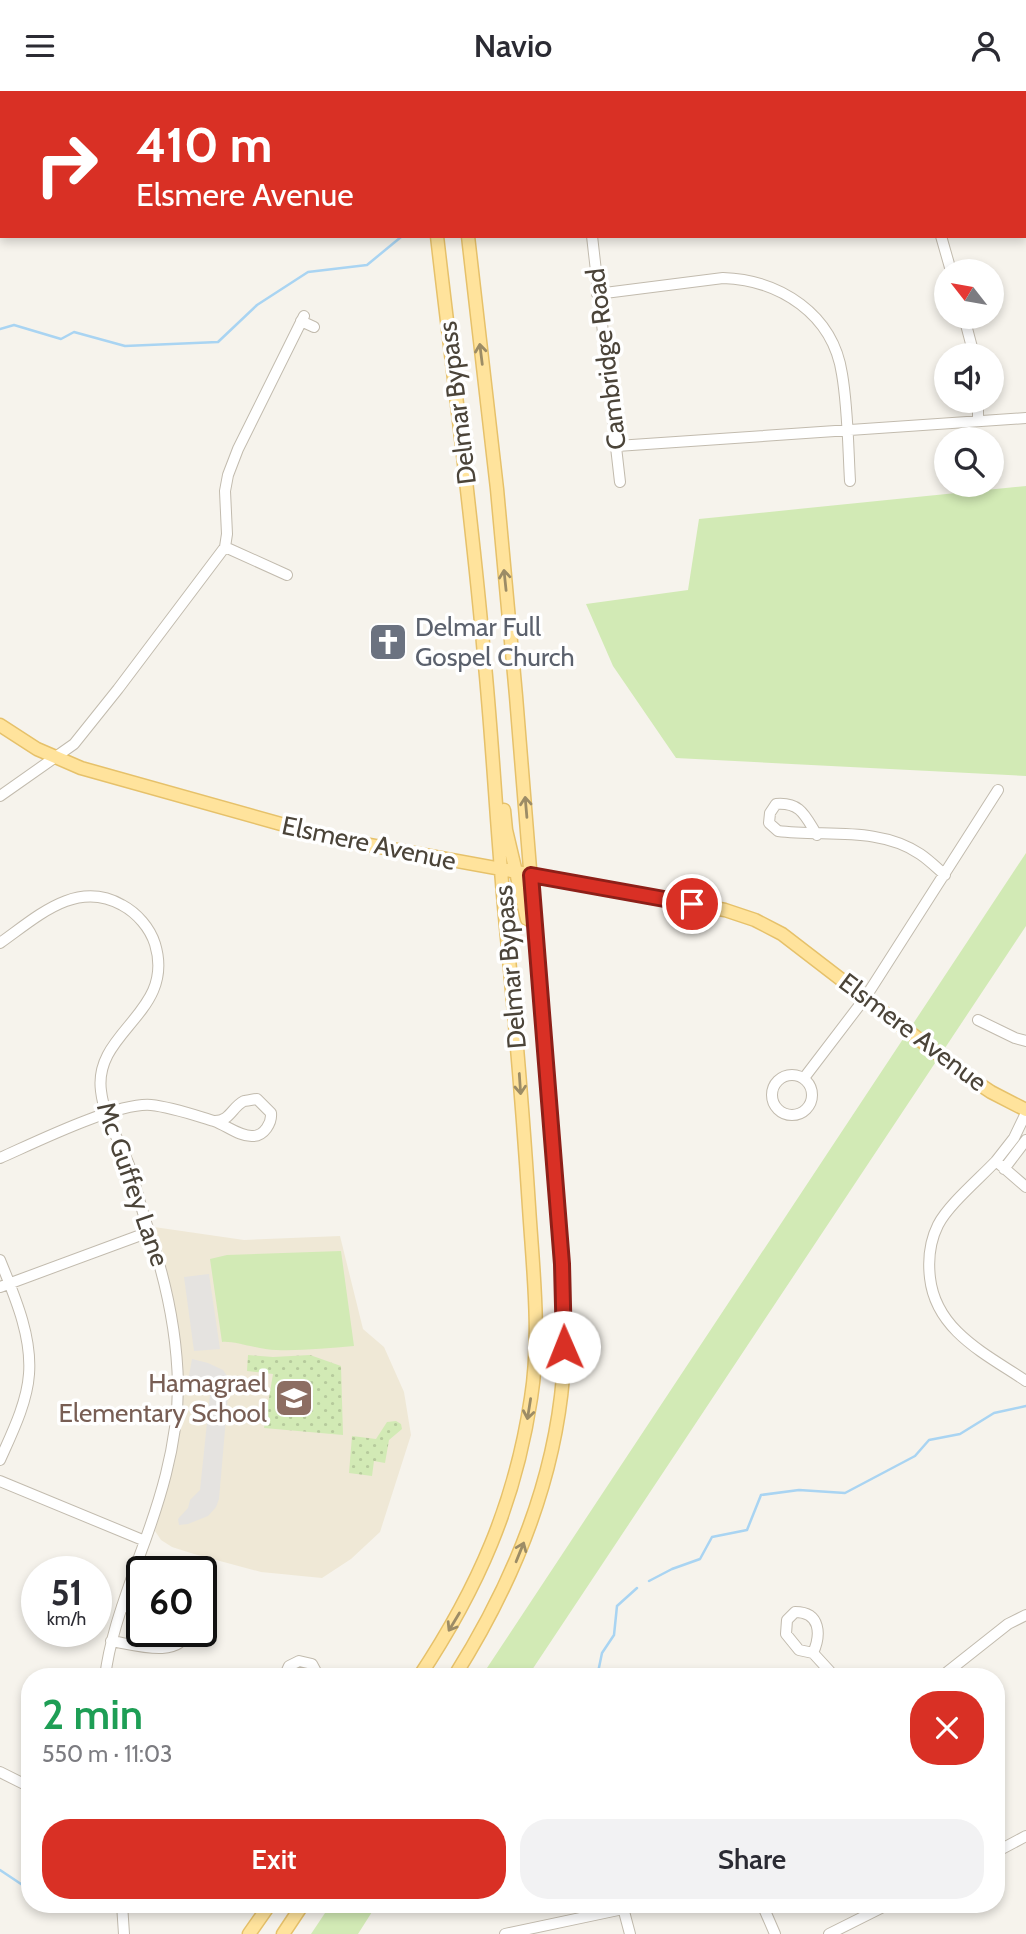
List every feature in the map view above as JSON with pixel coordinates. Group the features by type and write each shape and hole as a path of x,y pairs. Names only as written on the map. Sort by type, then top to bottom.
{"main road":[{"name":"Delmar Bypass","path":"425,1668 459,1613 487,1559 506,1507 523,1446 534,1378 534,1282 515,1020 477,576 437,238"},
{"name":"Delmar Bypass","path":"459,1668 493,1612 521,1552 544,1482 559,1409 564,1347 562,1264 531,875 497,488 468,238"},
{"path":"489,717 506,830 526,907 543,1040"},
{"name":"Elsmere Avenue","path":"0,725 54,758 81,768 331,838 725,910 755,920 782,934 964,1074 1026,1112"},
{"path":"250,1934 264,1913"},
{"path":"284,1934 297,1913"}],"street":[{"name":"Cambridge Road","path":"592,238 620,482"},
{"path":"941,238 947,259"},
{"path":"597,294 723,278 743,279 785,292 813,313 833,346 842,371 849,481"},
{"path":"0,796 69,749 225,547 225,491 238,449 303,318 314,327"},
{"path":"978,413 978,421"},
{"path":"617,446 1026,418"},
{"path":"225,547 287,575"},
{"path":"804,1078 865,998 998,790"},
{"path":"817,835 798,808 790,803 776,804 770,813 769,823 778,831 817,835 859,835 901,844 920,854 945,875"},
{"name":"Mc Guffey Lane","path":"0,943 59,903 84,895 100,896 122,905 140,919 156,946 157,980 148,1005 112,1047 102,1068 101,1091 106,1114 128,1165 166,1284 173,1321 178,1388 168,1470 112,1638"},
{"path":"978,1020 1026,1041"},
{"path":"791,1074 804,1078 812,1089 811,1102 802,1113 782,1113 773,1104 774,1084 778,1079 791,1074"},
{"path":"0,1158 106,1114 138,1105 154,1105 220,1122 244,1101 257,1099 271,1113 265,1131 256,1136 247,1136 215,1121"},
{"path":"1026,1112 1014,1138 938,1225 928,1261 931,1291 942,1317 961,1338 1026,1381"},
{"path":"1004,1169 1026,1140"},
{"path":"996,1161 1026,1187"},
{"path":"5,1285 149,1231"},
{"path":"0,1259 5,1285 25,1329 30,1372 19,1413 0,1460"},
{"path":"0,1481 145,1541"},
{"path":"122,1606 126,1607"},
{"path":"953,1668 1008,1625 1026,1615"},
{"name":"Mc Guffey Lane","path":"106,1668 110,1647"},
{"path":"813,1653 827,1668"},
{"path":"290,1668 293,1663 305,1661 314,1668"},
{"path":"0,1772 21,1782"},
{"path":"1005,1847 1026,1836"},
{"path":"123,1913 124,1934"},
{"path":"505,1934 597,1913"},
{"path":"625,1913 630,1934"},
{"path":"766,1913 775,1934"},
{"path":"829,1934 871,1913"}],"shaded area":[{"name":"Hamagrael Elementary School","path":"154,1227 244,1240 340,1236 363,1329 384,1347 404,1392 411,1435 380,1532 351,1559 322,1578 261,1572 217,1560 217,1556 194,1554 172,1547 161,1540 155,1531 175,1460 182,1404 180,1341 162,1249"},
{"path":"209,1274 220,1349 194,1351 184,1277"},
{"path":"192,1359 223,1370 229,1379 228,1395 219,1499 216,1507 208,1516 179,1525 178,1519 200,1490 210,1394 205,1387 188,1381"}],"green space":[{"path":"1026,486 1026,776 676,758 613,666 586,604 688,590 699,519 934,495 1004,497 1004,488"},
{"path":"1026,853 1026,926 533,1668 487,1668"},
{"path":"341,1251 354,1346 276,1350 222,1342 210,1259 227,1255"},
{"path":"248,1355 310,1355 341,1366 343,1435 264,1428 273,1374 247,1371"},
{"path":"396,1421 401,1424 402,1429 389,1440 385,1463 374,1461 372,1476 349,1473 352,1436 376,1439 387,1422"},
{"path":"325,1913 371,1913 358,1934 311,1934"}],"waterway":[{"path":"0,329 14,325 61,339 74,332 125,346 218,342 257,305 308,272 367,265 400,238"},
{"path":"649,1581 700,1559 712,1537 747,1530 761,1495 799,1490 845,1493 915,1456 929,1440 960,1434 994,1413 1026,1406"},
{"path":"599,1668 602,1653 614,1635 617,1606 637,1588"},
{"path":"0,1870 21,1884"}],"place":[{"name":"Delmar Full Gospel Church","path":"388,642"},
{"name":"Hamagrael Elementary School","path":"294,1398"}],"route":[{"path":"564,1347 562,1264 531,875 692,904"}]}
